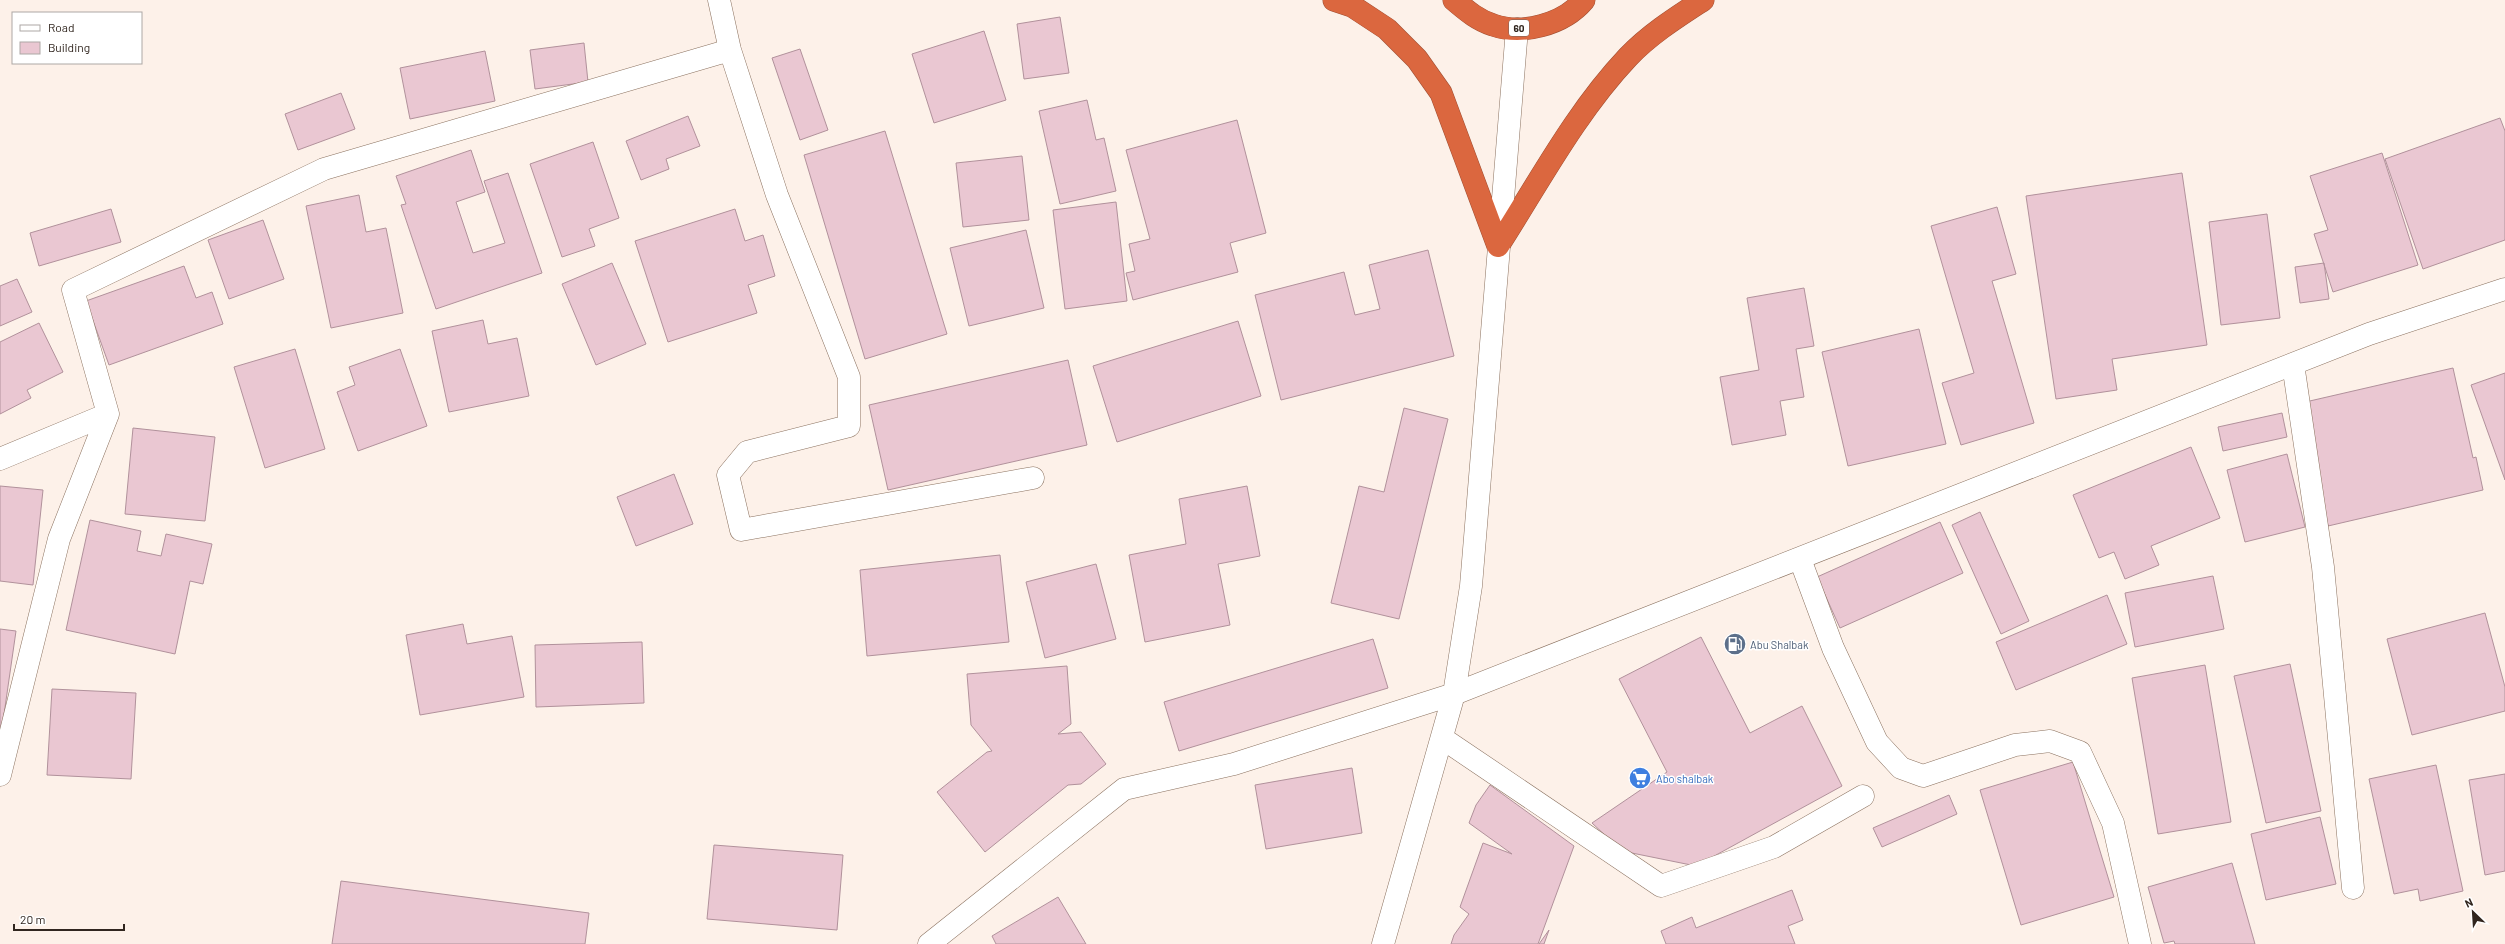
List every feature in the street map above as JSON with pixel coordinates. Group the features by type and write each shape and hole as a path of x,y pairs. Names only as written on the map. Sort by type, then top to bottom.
{"highway":[{"path":"1334,0 1352,6 1387,29 1417,59 1440,93 1498,246"},
{"name":"60","path":"1454,0 1471,15 1493,25 1517,29 1540,26 1562,17 1584,1"},
{"path":"1498,246 1594,97 1628,57 1663,26 1703,0"}],"street":[{"path":"719,0 730,50 777,195 849,377 849,426 747,452 728,475 741,530 1033,478"},
{"path":"1383,944 1454,694 1471,586 1517,29"},
{"path":"0,775 58,539 108,414 73,290 324,169 730,50"},
{"path":"929,944 1124,789 1234,764 1454,694 2369,334 2505,289"},
{"path":"2293,364 2323,567 2353,888"},
{"path":"0,459 108,414"},
{"path":"1800,559 1833,648 1877,742 1901,768 1923,776 2015,746 2050,741 2080,752 2113,823 2140,944"},
{"path":"1442,738 1661,886 1774,847 1863,796"}],"building":[{"path":"1060,17 1069,73 1024,79 1017,24"},
{"path":"984,31 1006,100 934,123 912,54"},
{"path":"584,43 588,82 535,89 530,50"},
{"path":"800,49 828,130 800,140 772,58"},
{"path":"485,51 495,101 410,119 400,68"},
{"path":"341,93 355,129 298,150 285,114"},
{"path":"1087,100 1096,140 1104,138 1116,191 1060,204 1039,111"},
{"path":"688,116 700,146 666,159 669,169 641,180 626,141"},
{"path":"2500,118 2505,131 2505,240 2423,269 2385,159"},
{"path":"1237,120 1266,233 1230,243 1238,272 1133,300 1126,273 1135,271 1129,244 1150,239 1126,150"},
{"path":"885,131 947,334 865,359 804,155"},
{"path":"593,142 619,218 589,229 595,246 562,257 530,164"},
{"path":"471,150 485,192 456,202 473,253 505,243 484,181 508,173 542,273 436,309 401,205 406,204 396,176"},
{"path":"2382,153 2418,265 2333,292 2314,234 2328,230 2310,176"},
{"path":"1022,156 1029,220 963,227 956,163"},
{"path":"2182,173 2207,345 2112,359 2117,390 2056,399 2026,196"},
{"path":"359,195 366,232 386,228 403,313 331,328 306,206"},
{"path":"1116,202 1127,301 1065,309 1053,210"},
{"path":"1997,207 2016,274 1992,281 2034,423 1961,445 1942,383 1974,373 1931,226"},
{"path":"111,209 121,242 39,266 30,233"},
{"path":"735,209 745,241 763,235 775,276 748,285 757,313 668,342 635,241"},
{"path":"2267,214 2280,318 2221,325 2209,222"},
{"path":"263,220 284,279 229,299 208,240"},
{"path":"1026,230 1044,308 969,326 950,248"},
{"path":"1428,250 1454,356 1281,400 1255,295 1344,272 1355,315 1380,309 1369,265"},
{"path":"612,263 646,344 596,365 562,284"},
{"path":"2324,263 2329,299 2300,303 2295,267"},
{"path":"184,266 196,298 212,292 223,324 109,365 86,301"},
{"path":"17,279 32,312 0,326 0,286"},
{"path":"1804,288 1814,346 1796,349 1804,397 1780,401 1786,435 1732,445 1720,377 1759,370 1747,298"},
{"path":"483,320 488,344 517,338 529,396 449,412 432,331"},
{"path":"1238,321 1261,396 1117,442 1093,366"},
{"path":"39,323 63,372 27,390 31,398 0,414 0,342"},
{"path":"1919,329 1946,444 1848,466 1822,352"},
{"path":"295,349 325,449 265,468 234,367"},
{"path":"400,349 427,426 358,451 337,392 355,385 349,367"},
{"path":"1068,360 1087,445 888,490 869,405"},
{"path":"2453,368 2473,458 2476,457 2483,490 2328,526 2301,403"},
{"path":"2505,373 2505,480 2471,385"},
{"path":"1404,408 1448,419 1399,619 1331,603 1359,486 1384,492"},
{"path":"2282,413 2287,437 2223,451 2218,427"},
{"path":"133,428 215,437 205,521 125,514"},
{"path":"2191,447 2220,518 2151,546 2159,565 2125,579 2114,552 2099,558 2073,495"},
{"path":"2287,454 2305,527 2245,542 2227,470"},
{"path":"674,474 693,524 636,546 617,497"},
{"path":"0,486 43,490 33,585 0,581"},
{"path":"1247,486 1260,556 1218,564 1230,625 1145,642 1129,555 1186,544 1179,499"},
{"path":"1980,512 2029,621 2001,634 1952,525"},
{"path":"90,520 141,531 137,551 161,556 166,534 212,544 203,584 190,581 175,654 66,630"},
{"path":"1940,522 1963,573 1840,628 1817,577"},
{"path":"1000,555 1009,642 867,656 860,570"},
{"path":"1096,564 1116,639 1045,658 1026,582"},
{"path":"2213,576 2224,629 2135,647 2125,593"},
{"path":"2107,595 2127,644 2016,690 1996,642"},
{"path":"2485,613 2505,687 2505,711 2412,735 2387,639"},
{"path":"463,624 467,644 512,636 524,697 420,715 406,635"},
{"path":"0,629 16,631 0,742"},
{"path":"1701,637 1750,733 1802,706 1842,786 1696,866 1622,851 1592,823 1667,772 1619,679"},
{"path":"1373,639 1388,688 1179,751 1164,702"},
{"path":"642,642 644,703 536,707 535,645"},
{"path":"2290,664 2321,811 2266,823 2234,676"},
{"path":"2205,665 2231,822 2158,834 2132,678"},
{"path":"1067,666 1071,724 1058,734 1081,732 1106,764 1081,784 1068,785 985,852 937,792 987,752 992,751 971,725 967,674"},
{"path":"52,689 136,693 131,779 47,775"},
{"path":"2073,762 2114,897 2021,925 1980,790"},
{"path":"2436,765 2463,891 2420,901 2418,889 2394,894 2369,779"},
{"path":"1352,768 1362,833 1266,849 1255,785"},
{"path":"2505,774 2505,871 2485,875 2469,780"},
{"path":"1490,785 1574,846 1538,944 1451,944 1454,935 1469,914 1460,907 1483,843 1512,854 1469,823 1476,805"},
{"path":"1949,795 1957,814 1882,847 1873,828"},
{"path":"2320,817 2336,884 2266,900 2251,834"},
{"path":"714,845 843,855 837,930 707,919"},
{"path":"2232,863 2255,944 2175,944 2174,941 2164,943 2148,887"},
{"path":"341,881 589,913 585,944 332,944"},
{"path":"1792,890 1803,920 1788,926 1795,944 1666,944 1661,931 1692,917 1696,928"},
{"path":"1058,897 1086,944 996,944 992,936"},
{"path":"1549,930 1544,944 1539,944"}],"place":[{"name":"Abu Shalbak","path":"1735,644"},
{"name":"Abo shalbak","path":"1640,778"}]}
